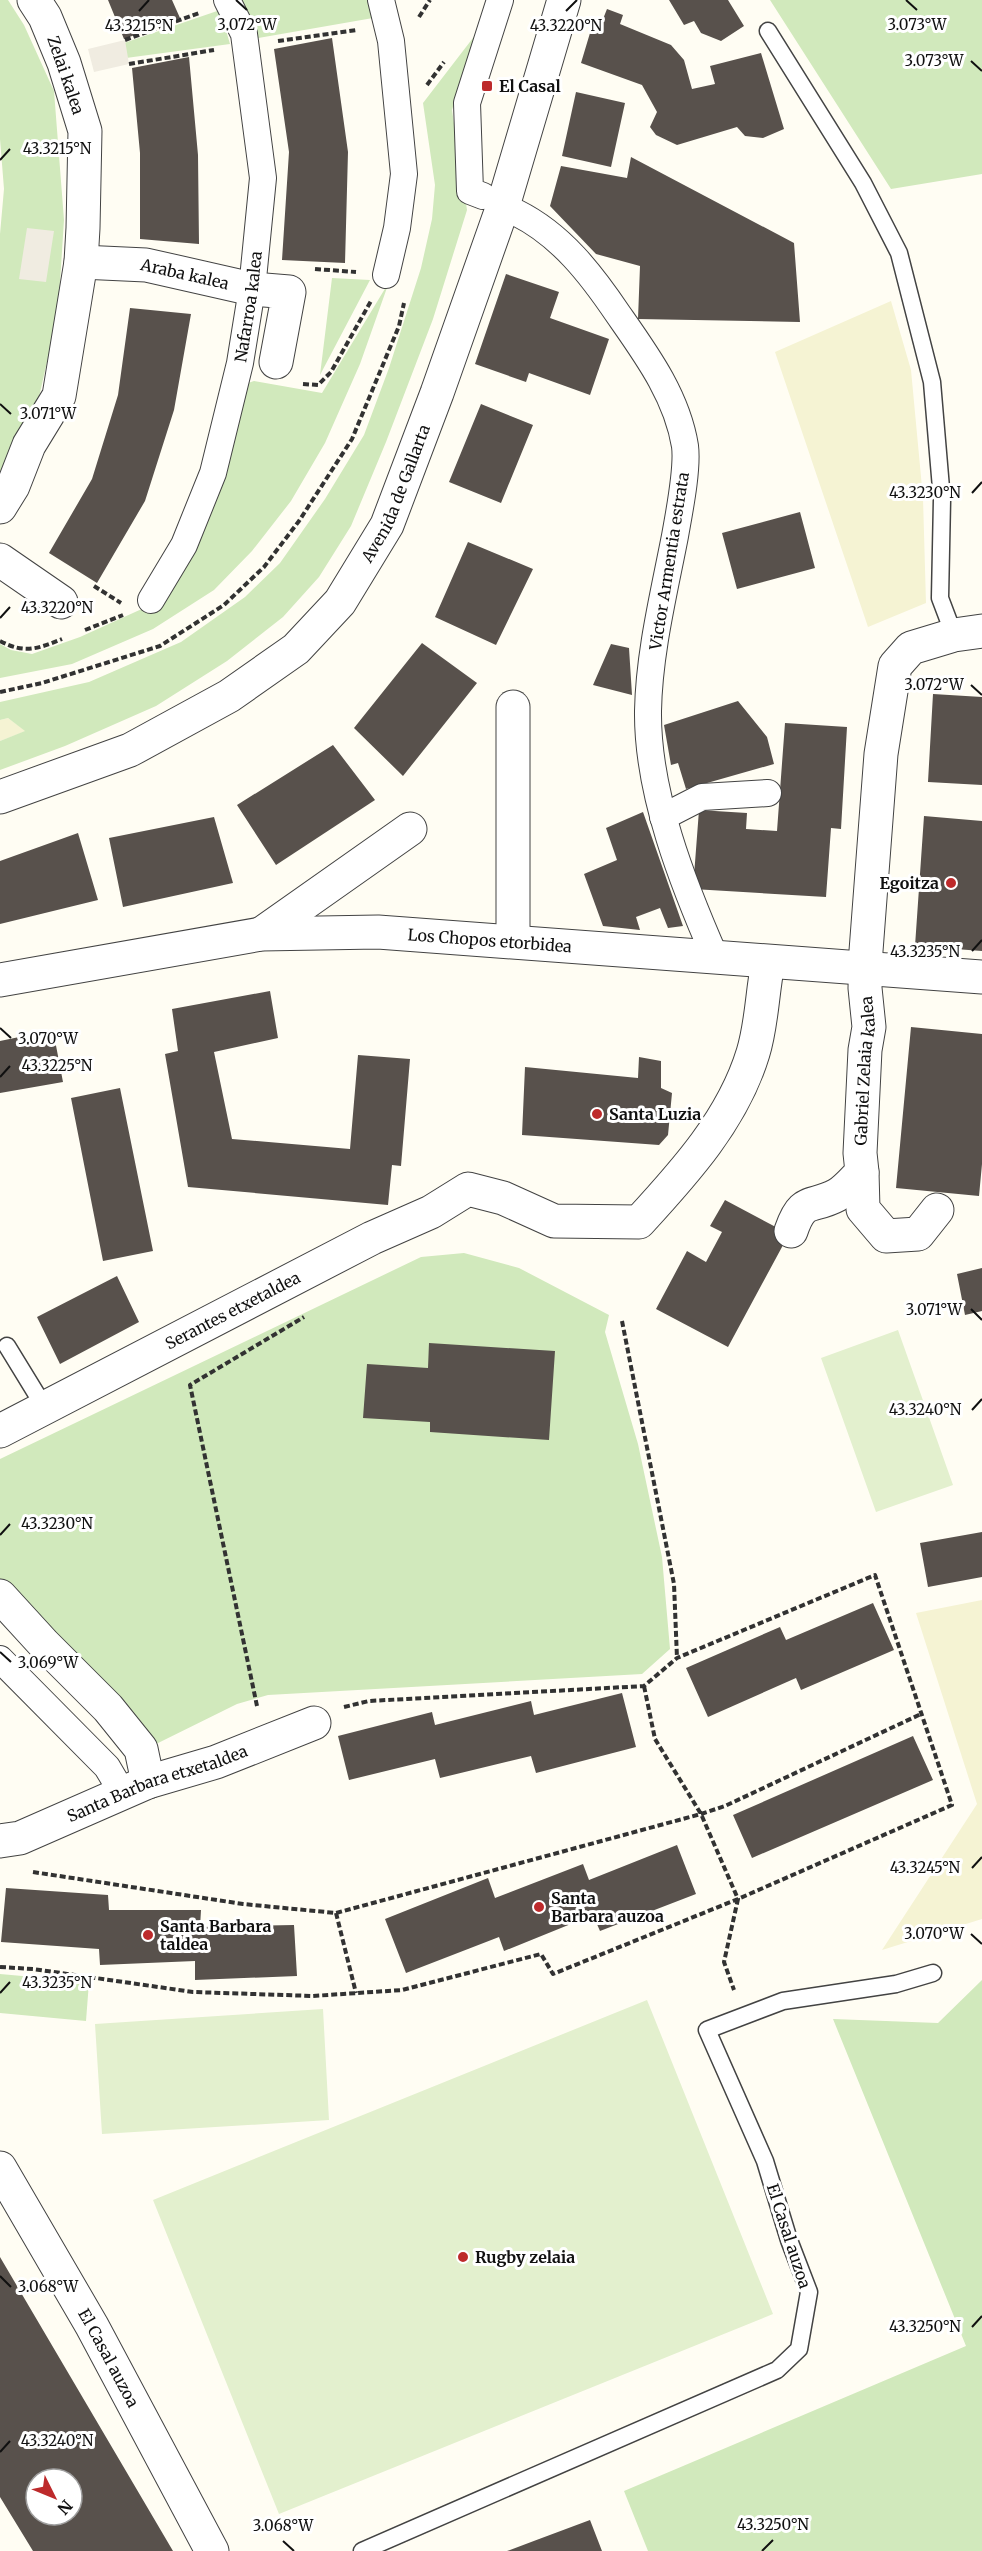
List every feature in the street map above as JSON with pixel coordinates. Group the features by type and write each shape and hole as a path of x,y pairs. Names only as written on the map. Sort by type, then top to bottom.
{"street":[{"name":"Zelai kalea","path":"34,0 45,17 64,63 85,131 81,262"},
{"path":"381,0 387,25 404,174 397,228 386,275"},
{"path":"483,196 470,191 467,103 500,0"},
{"name":"Avenida de Gallarta","path":"0,797 130,750 229,696 296,649 340,602 387,525 437,393 503,206 564,0"},
{"name":"Nafarroa kalea","path":"151,600 184,545 213,473 240,363 252,289 262,178 244,34 228,1"},
{"name":"Victor Armentia estrata","path":"517,213 553,236 591,275 654,365 675,410 685,448 680,509 654,653 648,712 663,817 716,959"},
{"name":"Araba kalea","path":"81,262 146,265 252,289 289,292 285,372"},
{"path":"0,507 13,486 28,446 59,396 81,262"},
{"path":"0,560 61,602"},
{"name":"Gabriel Zelaia kalea","path":"937,1210 918,1234 886,1236 863,1209 860,1153 865,1050 869,1026 865,988 866,969 881,753 895,666 911,648 968,633"},
{"path":"513,707 513,941"},
{"path":"663,817 702,797 768,794"},
{"path":"261,934 410,829"},
{"name":"Los Chopos etorbidea","path":"0,980 261,934 378,932 768,963 982,977"},
{"name":"Serantes etxetaldea","path":"0,1431 372,1238 431,1212 468,1190 503,1198 554,1221 639,1222 674,1184 738,1096 760,1024 768,963"},
{"path":"790,1231 796,1216 809,1202 837,1195 862,1172"},
{"path":"0,1596 108,1708 141,1749 136,1788 107,1767 0,1659"},
{"name":"Santa Barbara etxetaldea","path":"0,1841 20,1838 136,1788 216,1762 314,1723"},
{"name":"El Casal auzoa","path":"0,2168 92,2326 212,2551"}],"lane":[{"path":"768,31 863,183 899,253 932,382 942,501 940,598 968,633"},
{"path":"6,1346 45,1408"},
{"name":"El Casal auzoa","path":"362,2551 777,2370 800,2349 809,2292 789,2240 765,2161 707,2030 783,2001 896,1984 933,1973"}],"path":[{"path":"125,40 228,1"},
{"path":"129,64 387,25"},
{"path":"285,372 318,385 331,372 386,275 309,268"},
{"path":"0,692 42,683 160,646 224,605 264,567 299,521 352,439 399,326 406,294"},
{"path":"89,583 124,605"},
{"path":"264,1741 190,1385 306,1316"},
{"path":"622,1320 674,1584 677,1659"},
{"path":"0,1967 193,1992 313,1996 402,1990 542,1954 553,1974 738,1899 952,1805 875,1575 677,1659 644,1686 369,1701 336,1709 314,1723"},
{"path":"644,1686 655,1739 701,1814 738,1899 724,1962 743,2016"},
{"path":"23,1870 243,1904 336,1913 725,1806 921,1713"},
{"path":"336,1913 357,1993"}],"shaded area":[{"path":"125,40 129,64 94,72 88,49"},
{"path":"27,228 54,231 46,282 19,279"},
{"path":"891,301 911,370 923,498 926,603 868,627 775,352"},
{"path":"8,718 26,731 0,741 0,720"},
{"path":"982,1600 982,1919 882,1950 977,1804 916,1613"}],"green space":[{"path":"0,0 8,0 24,25 54,91 64,220 58,314 39,397 0,472 0,234 4,189 0,139"},
{"path":"242,0 368,0 373,18 252,39"},
{"path":"770,0 982,0 982,174 891,189"},
{"path":"220,10 230,44 126,58 124,43"},
{"path":"476,34 452,110 467,210 433,319 386,442 351,526 319,577 283,617 227,661 156,706 65,746 0,770 0,741 25,731 8,718 0,720 0,702 89,682 181,642 245,597 280,563 325,499 364,435 389,368 421,268 432,219 435,185 423,103"},
{"path":"332,278 370,280 320,375"},
{"path":"389,282 360,364 325,443 291,501 252,551 214,590 153,629 72,664 0,678 0,644 11,650 32,654 80,637 155,603 239,386 254,381 322,393"},
{"path":"464,1253 519,1268 609,1315 605,1332 638,1444 662,1557 670,1649 642,1674 268,1695 237,1704 150,1747 143,1725 0,1579 0,1459 421,1257"},
{"path":"898,1330 953,1485 876,1512 821,1358"},
{"path":"0,1974 89,1982 86,2021 0,2013"},
{"path":"982,1980 982,2551 648,2551 624,2491 966,2346 833,2019 938,2023"},
{"name":"Rugby zelaia","path":"647,2000 773,2314 279,2514 153,2200"},
{"path":"323,2009 329,2120 102,2134 95,2024"}],"building":[{"path":"108,0 172,0 180,18 124,39"},
{"path":"669,0 728,0 744,26 721,41 701,33 694,21 684,25"},
{"path":"607,9 623,15 620,24 671,45 684,60 692,89 715,84 710,66 761,53 784,129 763,138 745,136 737,127 677,145 656,135 650,127 657,112 642,85 581,63 593,23 603,19"},
{"path":"332,38 348,152 345,263 282,260 289,152 274,49"},
{"path":"189,57 198,155 199,244 140,239 140,153 132,68"},
{"path":"576,92 625,103 611,167 562,156"},
{"path":"631,157 794,243 800,322 638,319 640,266 596,254 550,206 561,166 627,178"},
{"path":"506,274 559,292 550,318 609,339 590,395 529,373 526,382 475,364"},
{"path":"130,308 191,314 174,410 145,501 97,583 49,553 92,479 118,395"},
{"path":"481,404 533,425 501,503 449,482"},
{"path":"800,512 815,568 737,589 722,533"},
{"path":"468,542 533,569 496,645 435,617"},
{"path":"422,643 477,683 403,776 354,728"},
{"path":"611,644 629,648 632,695 593,685"},
{"path":"933,694 982,697 982,785 928,782"},
{"path":"738,701 767,737 774,764 686,789 678,763 671,765 664,725"},
{"path":"785,723 847,727 841,829 831,828 826,897 693,889 699,810 747,813 746,829 777,831"},
{"path":"333,745 375,800 276,865 237,805"},
{"path":"643,812 683,926 668,928 660,908 636,917 640,930 603,926 584,874 617,860 606,828"},
{"name":"Egoitza","path":"924,816 982,821 982,951 915,946"},
{"path":"214,817 233,883 123,907 109,838"},
{"path":"78,833 98,900 0,924 0,861"},
{"path":"270,991 278,1038 214,1052 232,1139 350,1149 358,1055 410,1059 401,1166 392,1165 388,1205 188,1187 165,1054 178,1051 172,1009"},
{"path":"911,1027 982,1034 982,1164 979,1196 896,1188"},
{"path":"53,1030 63,1082 0,1093 0,1041"},
{"name":"Santa Luzia","path":"639,1057 661,1061 661,1088 672,1093 668,1135 659,1145 522,1135 525,1067 638,1078"},
{"path":"120,1088 153,1251 103,1261 71,1098"},
{"path":"725,1200 789,1234 728,1347 656,1309 687,1251 706,1262 722,1232 710,1226"},
{"path":"982,1268 982,1311 965,1315 957,1274"},
{"path":"117,1276 139,1322 60,1364 37,1317"},
{"path":"429,1343 555,1351 549,1440 430,1432 430,1422 363,1418 367,1364 428,1368"},
{"path":"982,1532 982,1577 928,1587 920,1543"},
{"path":"873,1603 894,1650 801,1690 796,1678 708,1717 686,1668 780,1627 786,1640"},
{"path":"622,1693 636,1747 536,1773 531,1756 440,1778 435,1759 349,1780 338,1736 432,1712 435,1725 531,1701 534,1715"},
{"path":"913,1736 933,1780 752,1858 733,1815"},
{"name":"Santa Barbara auzoa","path":"677,1845 696,1894 600,1931 593,1915 504,1951 499,1937 406,1973 385,1919 488,1878 495,1898 583,1864 589,1880"},
{"name":"Santa Barbara taldea","path":"6,1888 108,1895 109,1910 201,1910 200,1927 294,1925 297,1976 195,1980 195,1961 100,1965 99,1949 1,1942"},
{"path":"0,2257 173,2551 33,2551 0,2497"},
{"path":"590,2520 602,2551 507,2551"}],"place":[{"name":"El Casal","path":"487,86"},
{"name":"Egoitza","path":"951,883"},
{"name":"Santa Luzia","path":"597,1114"},
{"name":"Santa Barbara auzoa","path":"539,1907"},
{"name":"Santa Barbara taldea","path":"148,1935"},
{"name":"Rugby zelaia","path":"463,2257"}]}
